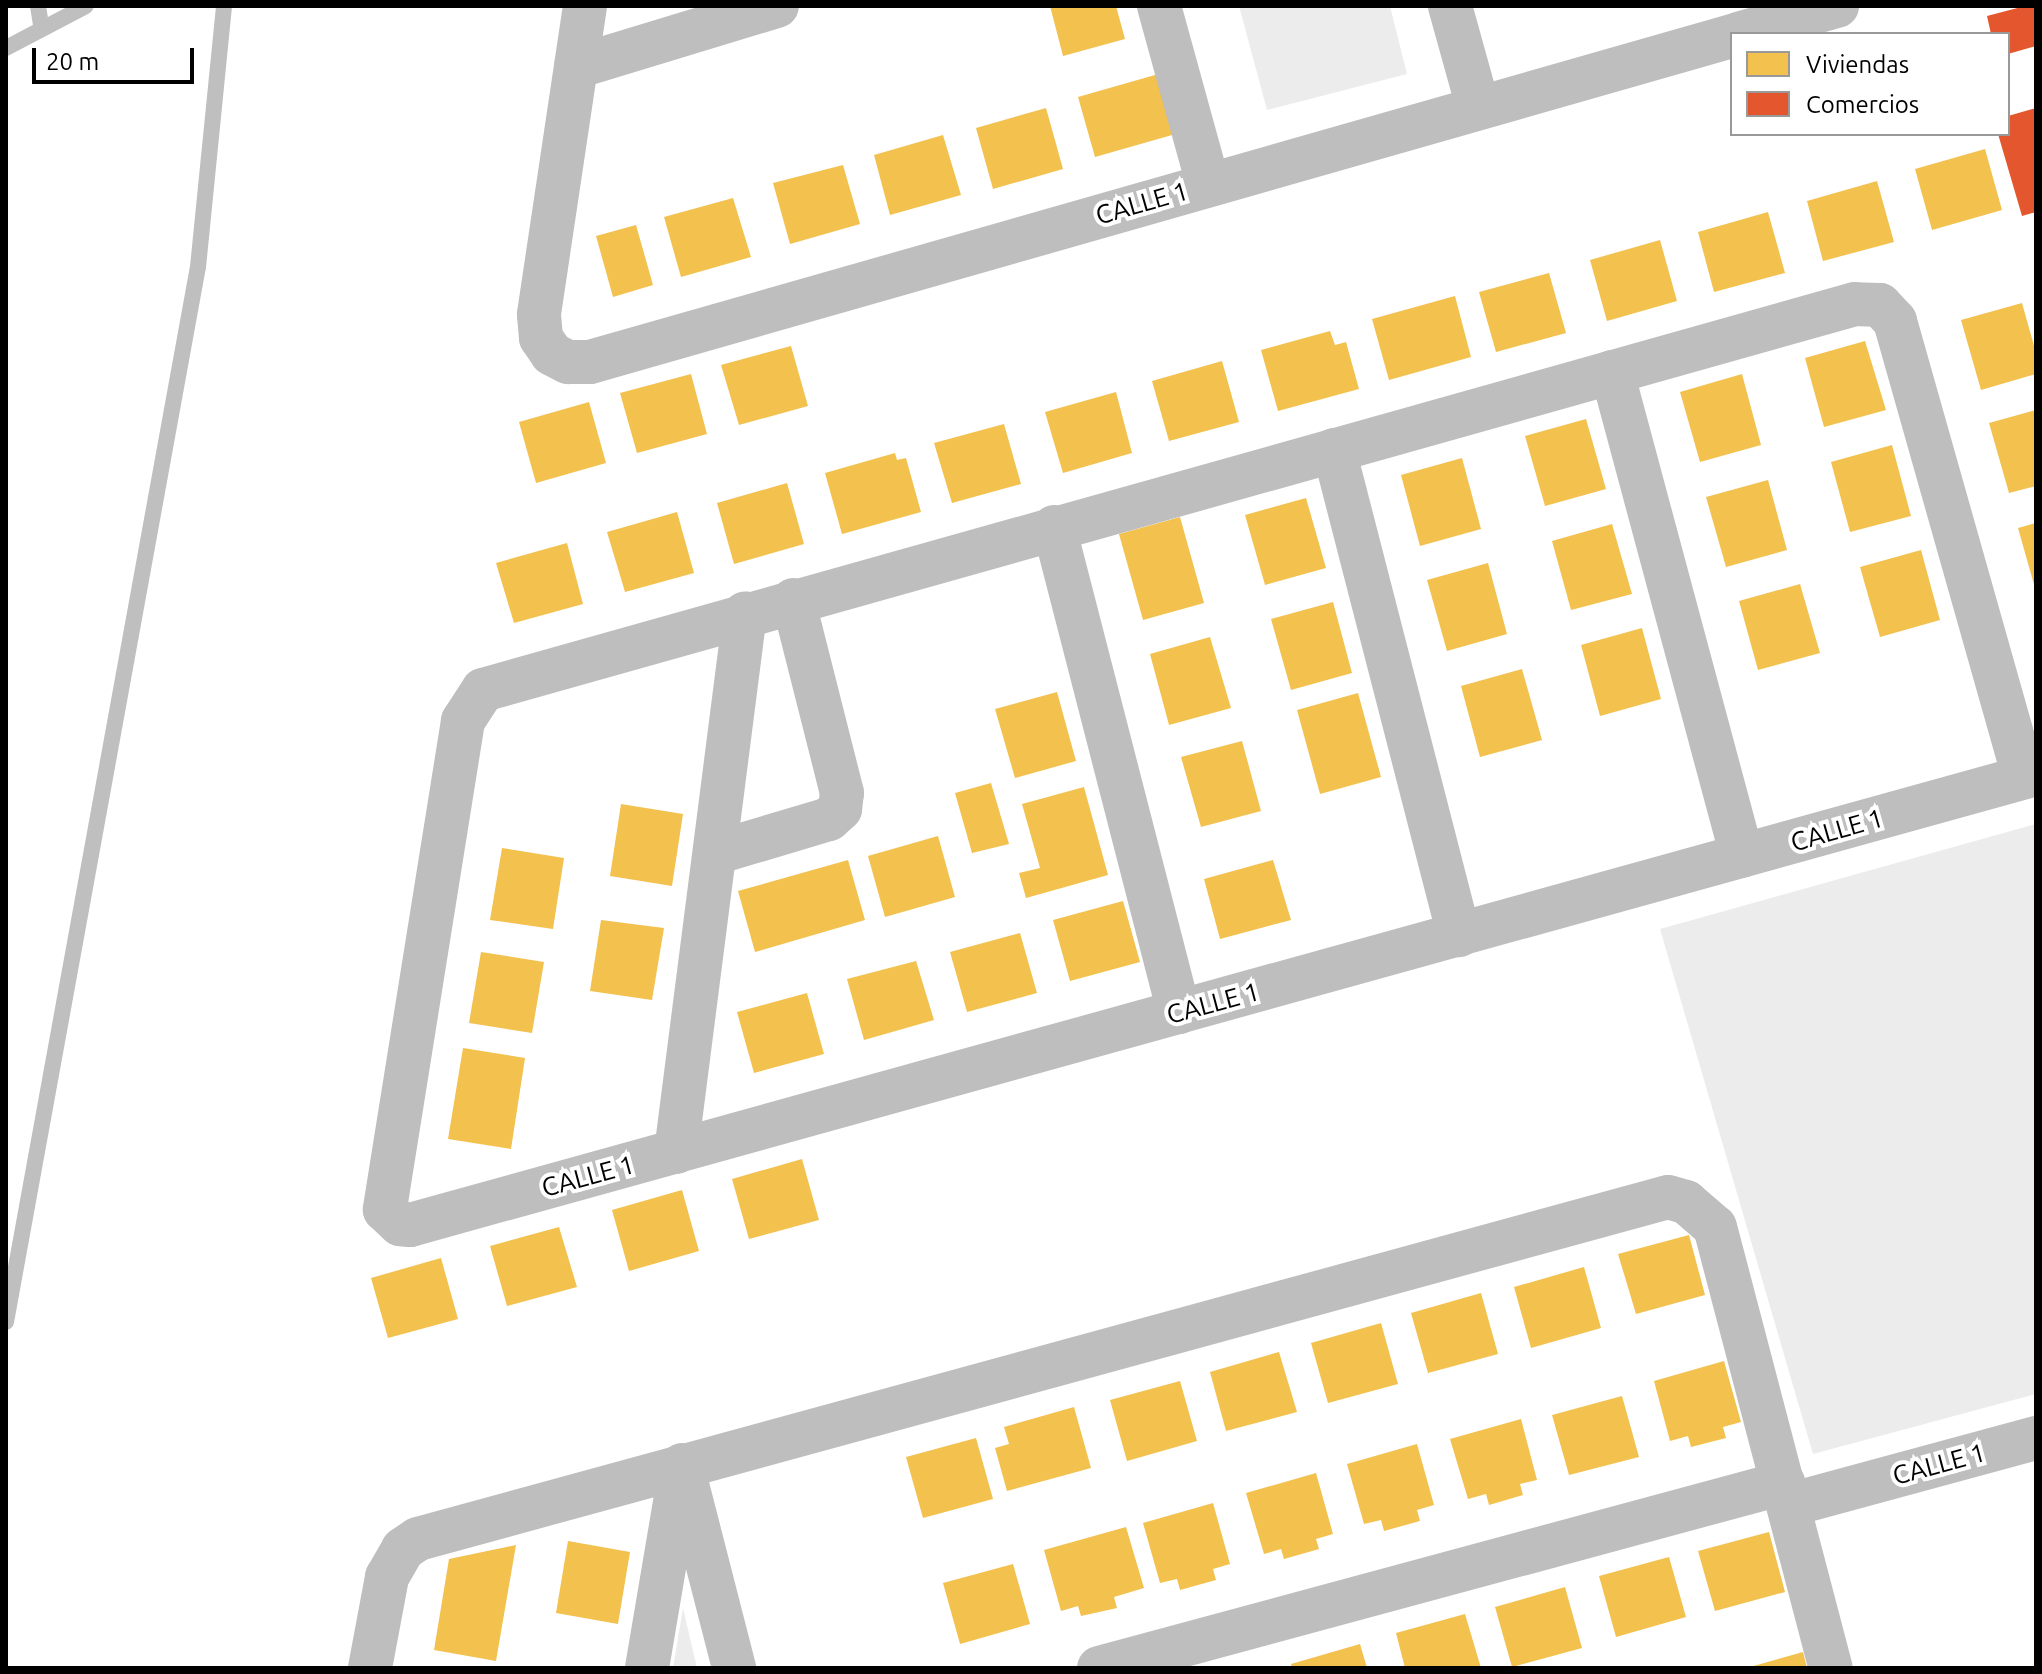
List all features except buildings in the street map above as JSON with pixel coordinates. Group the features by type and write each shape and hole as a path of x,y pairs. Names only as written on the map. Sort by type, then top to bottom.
{"street":[{"path":"585,6 576,67 777,6"},
{"path":"1159,6 1208,184"},
{"path":"1450,6 1478,107"},
{"name":"CALLE 1","path":"576,67 539,315 541,338 552,354 568,362 590,362 1478,107 1743,26 1837,6"},
{"path":"676,1152 745,613 1855,304 1868,302 1887,310 1895,321 2030,776"},
{"path":"1612,372 1742,856"},
{"path":"1334,450 1459,935"},
{"path":"1054,527 1179,1012"},
{"path":"715,853 829,819 840,809 842,793 793,600"},
{"name":"CALLE 1","path":"745,613 497,683 466,709 385,1197 391,1217 410,1225 2030,776"},
{"path":"370,1668 387,1577 403,1549 418,1539 1668,1197 1686,1202 1715,1227 1831,1668"},
{"name":"CALLE 1","path":"1099,1668 1786,1494 1841,1490 2036,1438"},
{"path":"647,1668 682,1465"},
{"path":"682,1465 734,1668"}],"shaded area":[{"path":"1239,6 1390,6 1407,74 1267,110"},
{"path":"2036,824 2036,1394 1813,1454 1660,929"},
{"path":"683,1608 697,1668 673,1668"}],"waterway":[{"path":"38,6 41,26"},
{"path":"6,48 86,6"},
{"path":"6,1322 198,267 224,6"}]}
